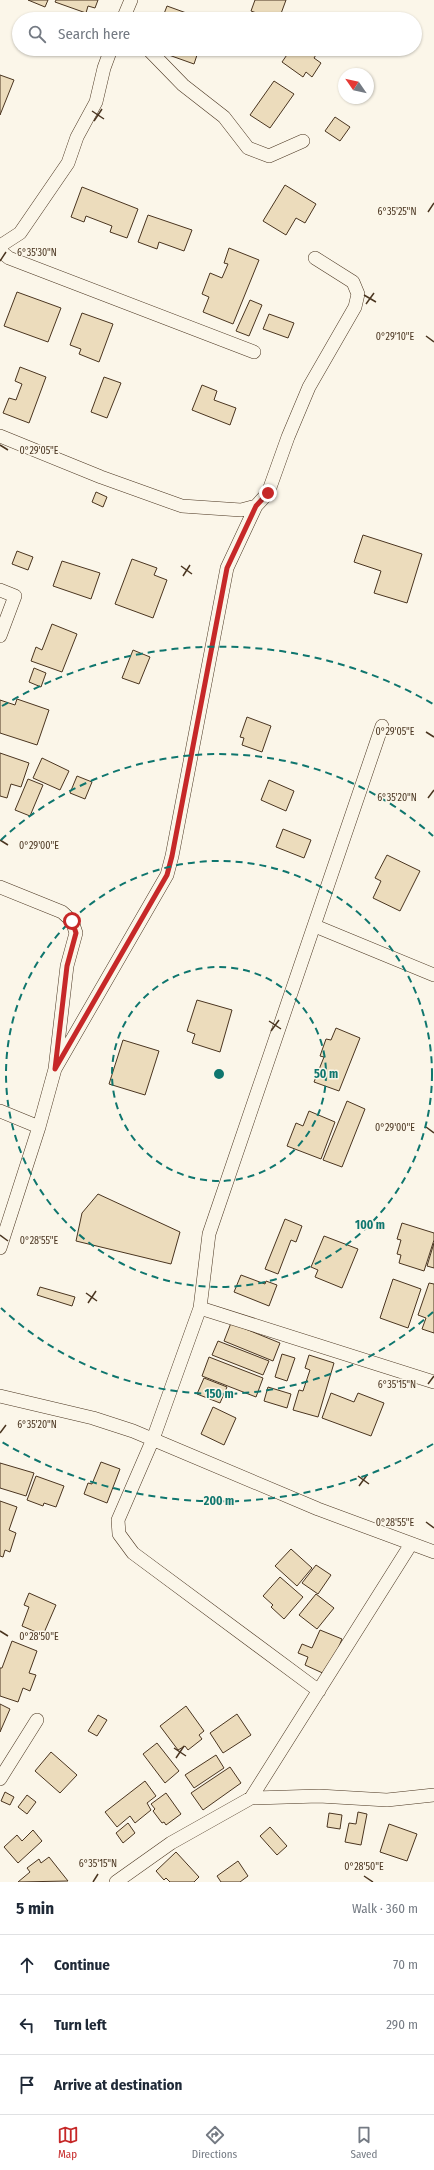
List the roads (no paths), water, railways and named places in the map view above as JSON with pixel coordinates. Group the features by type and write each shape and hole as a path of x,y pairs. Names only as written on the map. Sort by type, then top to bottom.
{"street":[{"path":"126,12 131,0"},
{"path":"0,246 20,233 68,163 77,137 96,102 108,56"},
{"path":"155,56 183,85 224,117 248,148 269,156 303,141"},
{"path":"0,251 9,258 254,352"},
{"path":"55,1069 167,875 172,856 227,568 256,506 268,493 288,437 309,387 355,307 358,294 353,282 315,258"},
{"path":"0,436 101,477 182,506 241,510 256,506"},
{"path":"0,590 14,596 0,636"},
{"path":"319,1691 133,1553 119,1534 118,1520 153,1438 200,1308 209,1234 382,726"},
{"path":"0,887 62,912 72,921 76,933 67,966 55,1069 39,1127 0,1248"},
{"path":"315,926 434,975"},
{"path":"0,1111 39,1127"},
{"path":"200,1308 434,1382"},
{"path":"0,1396 93,1418 153,1438 318,1509 434,1552"},
{"path":"251,1798 411,1544"},
{"path":"0,1779 36,1720"},
{"path":"116,1882 171,1843 251,1798 320,1796 387,1800 434,1795"}]}
